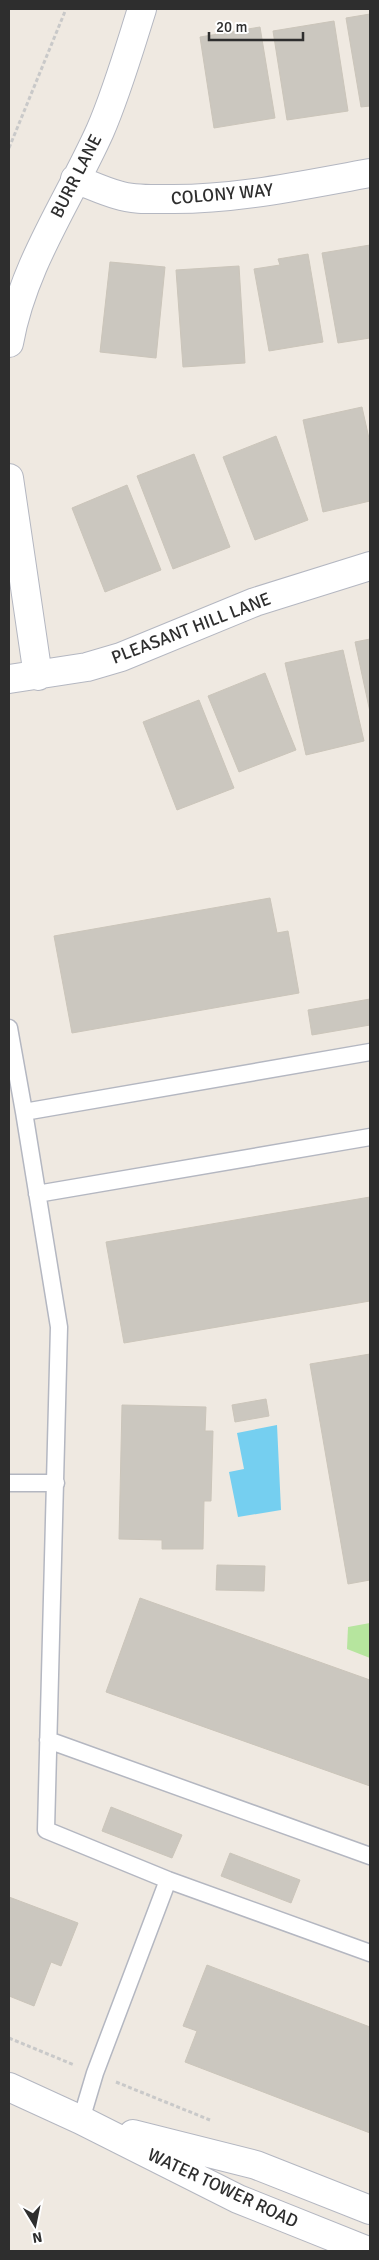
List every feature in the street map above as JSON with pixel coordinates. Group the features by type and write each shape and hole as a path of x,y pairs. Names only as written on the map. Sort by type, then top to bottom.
{"street":[{"name":"BURR LANE","path":"9,343 26,281 43,241 100,131 112,101 142,9"},
{"name":"COLONY WAY","path":"75,179 118,195 147,199 180,199 218,198 258,193 370,173"},
{"path":"9,478 38,676"},
{"name":"PLEASANT HILL LANE","path":"9,679 38,676 121,657 255,602 370,566"},
{"name":"WATER TOWER ROAD","path":"9,2087 81,2120 238,2199 368,2251"},
{"name":"WATER TOWER ROAD","path":"81,2120 256,2165 370,2210"}],"lane":[{"path":"9,1028 59,1327 46,1830 168,1880 370,1953"},
{"path":"24,1112 370,1052"},
{"path":"37,1194 370,1136"},
{"path":"9,1483 56,1483"},
{"path":"48,1740 370,1856"},
{"path":"81,2120 95,2073 168,1880"}],"path":[{"path":"9,148 66,9"},
{"path":"9,2038 214,2122"}],"green space":[{"path":"370,1623 370,1658 347,1649 348,1627"}],"water":[{"path":"277,1425 281,1510 238,1517 229,1472 244,1469 237,1433"}],"building":[{"path":"370,14 370,106 361,107 346,18"},
{"path":"334,21 348,111 287,120 273,31"},
{"path":"260,27 275,118 214,128 200,37"},
{"path":"370,245 370,338 338,343 322,253"},
{"path":"308,254 323,342 269,351 254,269 280,265 278,259"},
{"path":"110,262 165,267 156,358 100,352"},
{"path":"239,266 245,363 183,367 176,270"},
{"path":"362,407 370,443 370,501 323,512 303,420"},
{"path":"276,436 308,520 255,540 223,457"},
{"path":"194,454 230,547 173,569 137,476"},
{"path":"127,485 161,570 105,592 72,508"},
{"path":"370,639 370,712 355,642"},
{"path":"343,650 364,741 306,755 285,663"},
{"path":"265,673 296,750 239,772 208,696"},
{"path":"199,700 234,788 177,810 143,722"},
{"path":"270,898 277,933 288,931 299,993 72,1033 54,936"},
{"path":"370,999 370,1025 312,1035 308,1010"},
{"path":"370,1197 370,1301 124,1343 106,1242"},
{"path":"370,1354 370,1580 348,1584 310,1364"},
{"path":"266,1399 269,1416 235,1422 232,1405"},
{"path":"122,1405 206,1407 205,1431 213,1431 211,1501 204,1501 203,1549 162,1549 162,1540 119,1539"},
{"path":"217,1565 265,1566 264,1591 216,1590"},
{"path":"140,1598 370,1680 370,1786 106,1692"},
{"path":"111,1807 182,1835 172,1858 102,1831"},
{"path":"230,1853 300,1880 291,1903 221,1876"},
{"path":"9,1897 78,1923 61,1966 51,1962 34,2006 9,1996"},
{"path":"207,1965 370,2027 370,2133 185,2062 197,2031 183,2026"}]}
